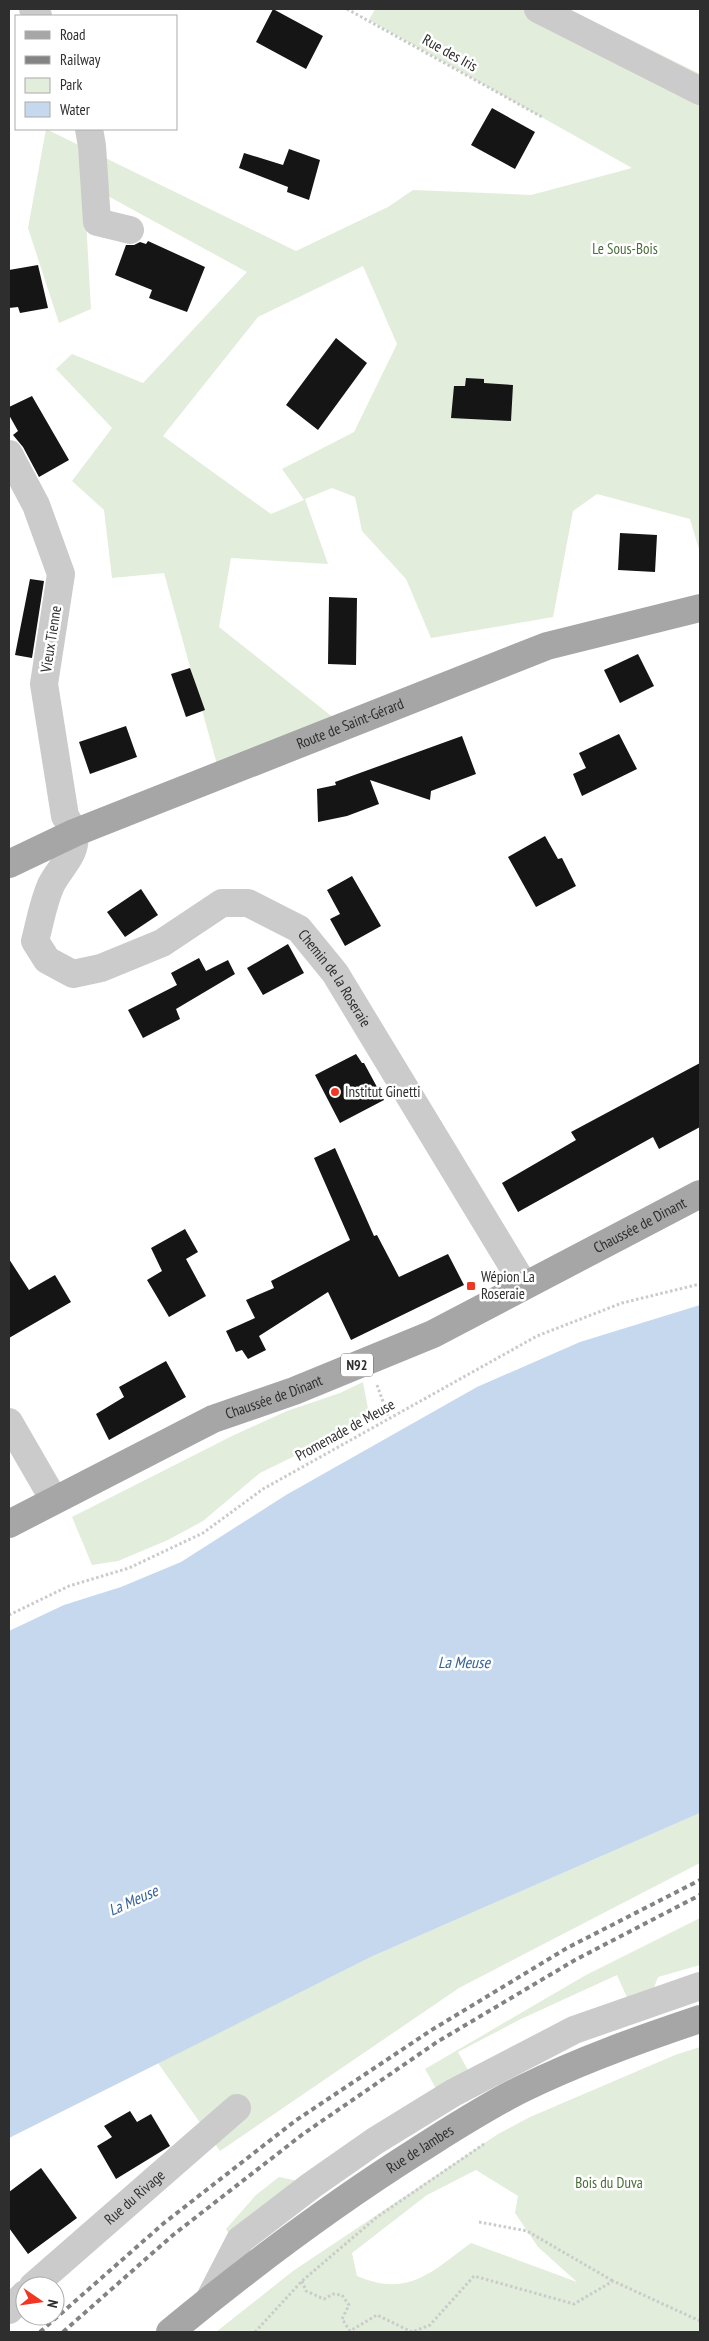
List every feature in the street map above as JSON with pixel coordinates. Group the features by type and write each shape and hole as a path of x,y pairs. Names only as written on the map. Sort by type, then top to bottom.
{"main road":[{"name":"Route de Saint-Gérard","path":"9,864 74,832 547,646 700,608"},
{"name":"Chaussée de Dinant","path":"9,1524 213,1419 294,1391 433,1334 700,1194"},
{"name":"Rue de Jambes","path":"170,2332 282,2242 339,2201 468,2118 523,2088 584,2060 700,2019"}],"street":[{"path":"538,9 700,91"},
{"path":"89,130 97,222 130,230"},
{"name":"Vieux Tienne","path":"9,454 36,505 61,574 44,684 65,816 74,832"},
{"name":"Chemin de la Roseraie","path":"74,832 74,847 65,865 52,883 44,904 35,941 47,960 73,974 100,968 162,943 222,903 248,903 298,929 334,973 524,1285"},
{"path":"9,1422 54,1500"},
{"path":"209,2300 240,2240 312,2185 375,2141 453,2093 574,2030 700,1986"},
{"name":"Rue du Rivage","path":"45,2276 238,2108"}],"path":[{"name":"Rue des Iris","path":"348,9 542,117"},
{"name":"Promenade de Meuse","path":"9,1615 69,1586 129,1568 203,1533 263,1489 537,1336 622,1303 700,1284"},
{"path":"369,1360 389,1418"},
{"path":"255,2332 302,2281 377,2218 484,2144"},
{"path":"479,2222 527,2231 613,2281 700,2322"},
{"path":"302,2281 306,2291 324,2300 333,2294 342,2295 349,2305 342,2319 350,2331 377,2315 412,2332 430,2325 474,2276 574,2304 613,2281"}],"green space":[{"name":"Le Sous-Bois","path":"375,9 569,9 700,74 700,553 690,519 597,494 573,511 553,617 431,638 406,579 362,531 355,497 332,488 305,499 328,564 231,558 219,627 344,726 220,775 164,573 112,578 104,510 72,481 112,428 56,369 72,354 143,383 247,272 84,183 91,309 59,323 28,228 46,130 296,251 388,207 413,190 531,195 632,168 369,20","holes":["363,266 397,344 354,432 282,469 304,500 271,514 163,436 258,317"]},
{"path":"363,1382 370,1419 260,1473 203,1521 168,1540 118,1561 92,1565 72,1517 232,1436 287,1411 340,1393"},
{"path":"700,1813 700,1863 459,1988 220,2151 158,2063 373,1956"},
{"path":"700,1918 700,1965 658,1977 652,1993 629,2002 617,1975 521,2019 458,2052 469,2072 438,2092 425,2069 586,1975"},
{"name":"Bois du Duva","path":"700,2047 700,2332 216,2332 293,2271 498,2134 530,2117 675,2055","holes":["476,2170 518,2196 515,2213 538,2247 577,2282 471,2243 431,2272 405,2283 375,2282 357,2276 352,2253 427,2195"]},
{"path":"279,2177 298,2181 230,2236 226,2229 256,2195"}],"water":[{"name":"La Meuse","path":"700,1305 700,1813 373,1956 9,2138 9,1631 64,1605 121,1587 181,1562 286,1495 477,1387 580,1342"}],"building":[{"path":"273,9 323,36 306,69 256,42"},
{"path":"492,108 535,132 515,169 471,145"},
{"path":"289,149 320,160 309,200 287,192 288,187 239,168 244,153 283,165"},
{"path":"148,241 205,267 187,312 149,298 152,290 115,275 126,245 134,245 140,242 146,244"},
{"path":"38,265 48,308 20,313 18,307 9,308 9,270"},
{"path":"336,338 367,363 318,430 286,405"},
{"path":"466,378 484,379 484,383 513,385 511,421 451,418 454,386 465,386"},
{"path":"32,396 69,460 39,477 23,447 13,435 18,431 9,415 9,407"},
{"path":"620,533 657,535 655,572 618,570"},
{"path":"30,579 44,581 32,658 15,655"},
{"path":"329,597 357,598 356,665 328,664"},
{"path":"638,654 654,686 620,703 604,670"},
{"path":"190,668 205,710 186,717 171,674"},
{"path":"126,726 137,757 90,774 79,742"},
{"path":"619,734 637,769 582,796 573,774 586,768 579,753"},
{"path":"462,736 476,774 431,791 430,800 370,780 379,804 347,816 318,822 317,789 336,785 335,782"},
{"path":"545,836 558,859 562,858 576,886 536,907 508,857"},
{"path":"352,876 381,926 345,946 330,919 340,914 327,890"},
{"path":"141,889 158,915 125,937 107,912"},
{"path":"288,944 304,973 263,995 247,968"},
{"path":"199,958 206,971 228,960 235,974 176,1009 180,1019 143,1038 128,1010 177,985 171,973"},
{"path":"356,1054 364,1063 384,1100 340,1123 315,1075"},
{"path":"700,1063 700,1127 659,1149 653,1137 518,1212 502,1183 576,1140 571,1132"},
{"path":"335,1148 374,1236 377,1235 399,1277 448,1254 464,1285 351,1340 328,1292 259,1336 266,1350 248,1359 242,1350 236,1352 226,1331 255,1318 246,1300 274,1288 271,1281 350,1240 314,1158"},
{"path":"185,1229 198,1252 186,1259 206,1296 169,1317 147,1280 162,1271 151,1248"},
{"path":"9,1259 29,1290 55,1275 71,1302 9,1338"},
{"path":"166,1361 186,1397 109,1440 96,1414 124,1397 119,1387"},
{"path":"130,2111 137,2122 151,2114 170,2146 116,2179 97,2146 112,2137 104,2126"},
{"path":"41,2168 77,2218 28,2254 9,2228 9,2192"}],"railway":[{"path":"40,2332 164,2223 295,2121 430,2031 567,1948 700,1880"},
{"path":"63,2332 173,2235 303,2134 437,2042 575,1960 700,1895"}],"place":[{"name":"Institut Ginetti","path":"335,1092"},
{"name":"Wépion La Roseraie","path":"471,1286"}]}
